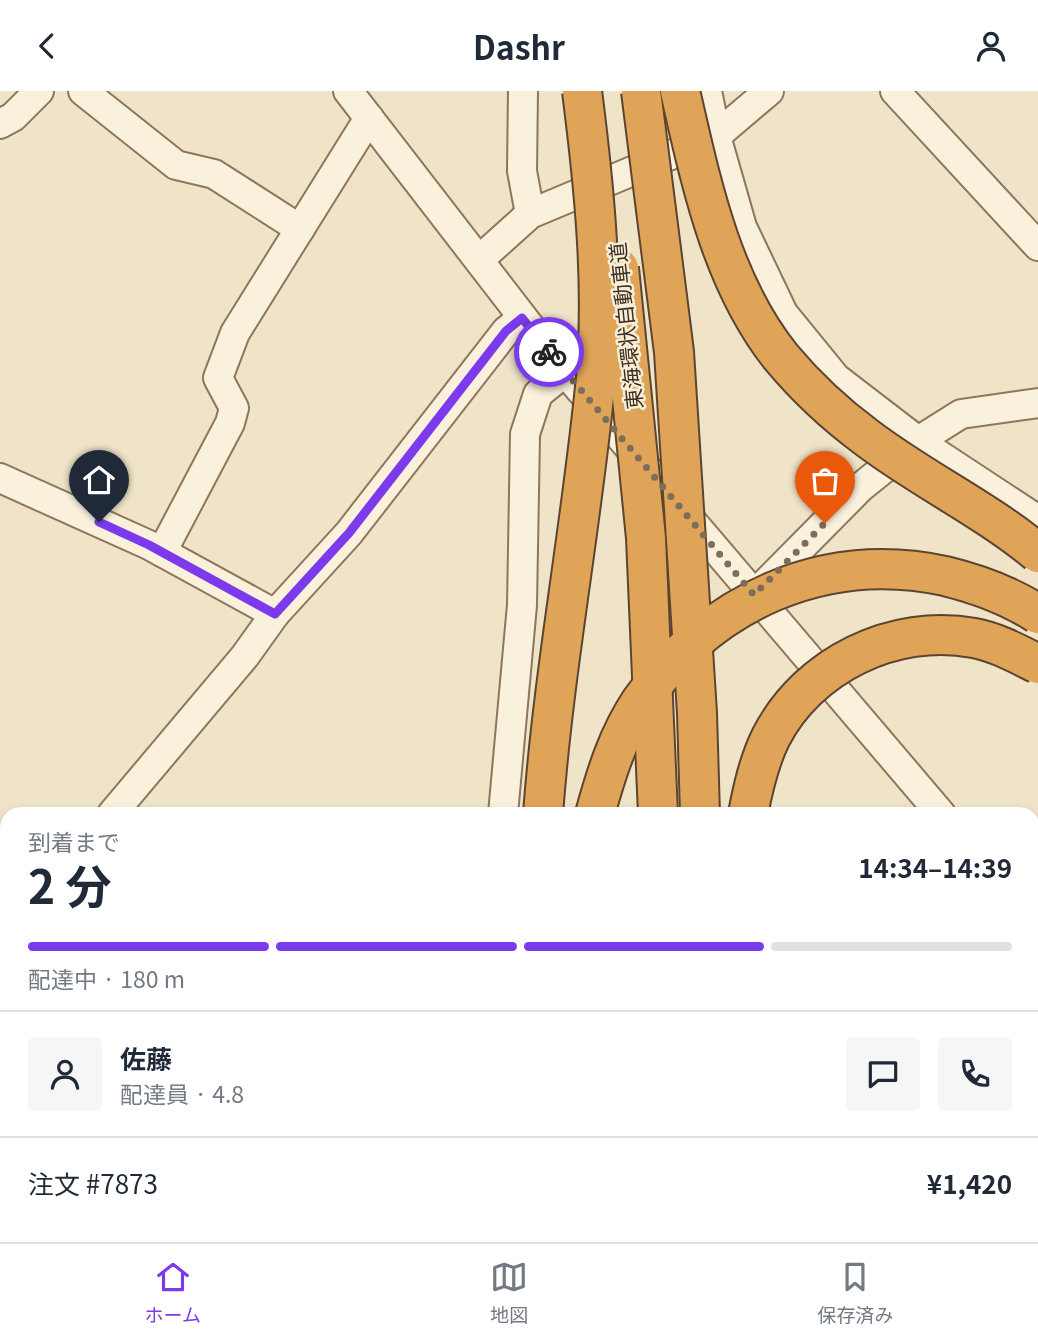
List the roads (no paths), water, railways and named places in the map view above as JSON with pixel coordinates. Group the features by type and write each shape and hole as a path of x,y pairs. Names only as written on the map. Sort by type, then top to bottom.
{"highway":[{"path":"543,807 556,676 596,376 599,302 589,143 582,91"},
{"name":"東海環状自動車道","path":"596,91 629,361 646,538 659,807"},
{"path":"641,91 674,352 694,660 700,807"},
{"path":"680,91 712,217 729,264 749,306 780,356 814,394 865,437 1038,553"},
{"path":"597,807 621,736 641,702 692,642 720,619 787,585 822,575 858,570 893,569 930,573 964,580 1000,593 1038,614"},
{"path":"750,807 756,777 771,738 791,706 817,679 845,660 905,638 939,635 975,638 1011,650 1038,664"}],"street":[{"path":"0,124 13,117 39,91"},
{"path":"83,91 176,165 214,174 300,229"},
{"path":"348,91 565,372 935,807"},
{"path":"523,91 522,171 530,214"},
{"path":"707,91 716,136 742,227 783,313 836,378 918,440 1038,520"},
{"path":"479,260 530,214 716,136 769,91"},
{"path":"895,91 1038,246"},
{"path":"162,552 230,423 234,408 218,379 235,333 369,118"},
{"path":"118,807 245,656 275,614 349,533 506,331 522,318"},
{"path":"504,807 522,605 525,434 538,394 565,372"},
{"path":"754,595 861,487 918,440 961,414 1038,403"},
{"path":"0,478 162,552 275,614"}]}
